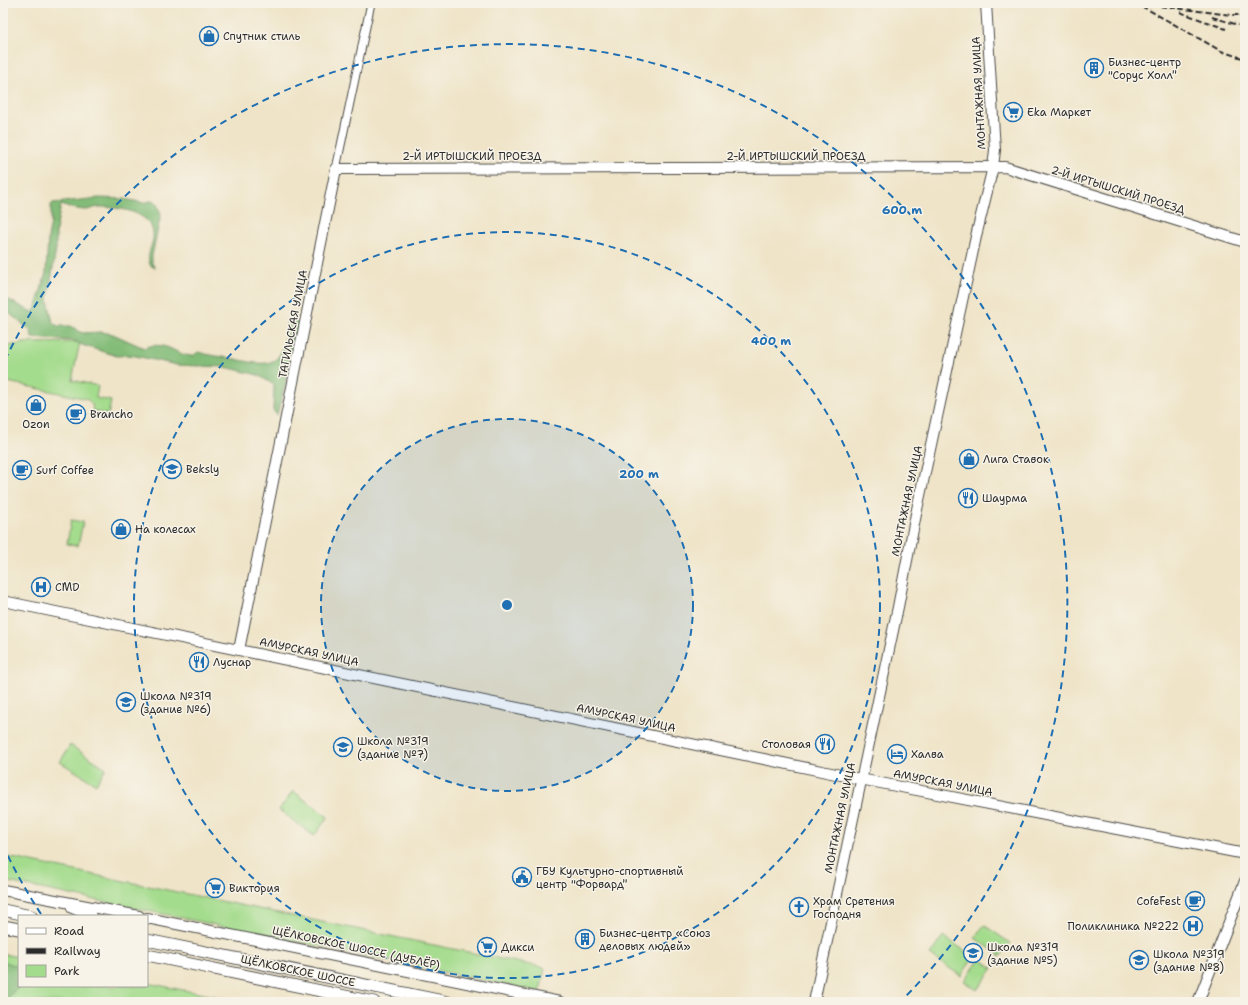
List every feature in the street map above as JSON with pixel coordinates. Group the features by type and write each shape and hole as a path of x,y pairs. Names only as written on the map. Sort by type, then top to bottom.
{"main road":[{"path":"3,910 26,915"},
{"path":"3,926 18,929"},
{"name":"ЩЁЛКОВСКОЕ ШОССЕ","path":"148,940 448,1002"},
{"name":"ЩЁЛКОВСКОЕ ШОССЕ","path":"148,956 374,1002"}],"street":[{"name":"ТАГИЛЬСКАЯ УЛИЦА","path":"239,650 336,168 371,3"},
{"name":"МОНТАЖНАЯ УЛИЦА","path":"814,1002 916,514 977,232 993,167 995,150 986,3"},
{"name":"2-Й ИРТЫШСКИЙ ПРОЕЗД","path":"336,168 1005,167 1245,242"},
{"name":"АМУРСКАЯ УЛИЦА","path":"3,602 860,779 1245,854"},
{"path":"1198,1002 1245,881"},
{"path":"3,890 134,915"},
{"path":"54,900 89,915"},
{"name":"ЩЁЛКОВСКОЕ ШОССЕ (ДУБЛЁР)","path":"148,918 560,1002"}],"green space":[{"path":"99,198 125,199 144,203 150,201 156,202 161,214 152,256 152,263 155,268 150,265 149,261 149,252 153,241 153,232 145,219 123,209 100,207 85,210 61,205 56,230 56,249 48,299 53,323 58,326 71,326 82,333 101,332 113,334 144,348 159,345 193,356 198,352 247,362 268,363 278,357 284,345 288,321 294,320 299,324 299,330 290,354 285,384 277,415 273,411 274,385 258,375 225,367 177,365 131,355 117,356 82,345 75,341 32,338 31,331 3,308 3,297 32,312 35,310 46,273 48,238 51,222 51,205 53,203"},
{"path":"80,342 72,380 98,386 96,398 111,401 108,415 93,411 92,404 87,399 3,381 3,347 24,343"},
{"path":"71,520 83,522 78,546 67,544"},
{"path":"70,745 106,768 96,784 60,762"},
{"path":"293,791 328,817 314,836 279,810"},
{"path":"3,856 545,968 540,992 3,881"},
{"path":"984,925 1010,943 1001,956 975,938"},
{"path":"943,936 974,957 961,976 930,955"},
{"path":"3,954 18,957 18,987 148,987 148,983 245,1002 3,1002"},
{"path":"980,959 993,968 977,990 964,981"},
{"path":"3,961 18,967 19,987 9,996 8,1002 3,1002"}],"railway":[{"path":"1133,3 1147,9 1221,51 1245,59"},
{"path":"1143,4 1231,15 1245,15"},
{"path":"1180,12 1226,29"},
{"path":"1212,17 1245,27"}],"place":[{"name":"Спутник стиль","path":"209,36"},
{"name":"Бизнес-центр \"Сорус Холл\"","path":"1094,68"},
{"name":"Eka Маркет","path":"1013,112"},
{"name":"Ozon","path":"36,405"},
{"name":"Brancho","path":"76,414"},
{"name":"Лига Ставок","path":"969,459"},
{"name":"Beksly","path":"172,469"},
{"name":"Surf Coffee","path":"22,470"},
{"name":"Шаурма","path":"968,498"},
{"name":"На колесах","path":"121,529"},
{"name":"CMD","path":"41,587"},
{"name":"Луснар","path":"199,662"},
{"name":"Школа №319 (здание №6)","path":"126,702"},
{"name":"Столовая","path":"825,744"},
{"name":"Школа №319 (здание №7)","path":"343,747"},
{"name":"Халва","path":"897,754"},
{"name":"ГБУ Культурно-спортивный центр \"Форвард\"","path":"522,877"},
{"name":"Виктория","path":"215,888"},
{"name":"CofeFest","path":"1195,901"},
{"name":"Храм Сретения Господня","path":"799,907"},
{"name":"Поликлиника №222","path":"1193,926"},
{"name":"Бизнес-центр «Союз деловых людей»","path":"585,939"},
{"name":"Дикси","path":"487,947"},
{"name":"Школа №319 (здание №5)","path":"973,953"},
{"name":"Школа №319 (здание №8)","path":"1139,960"}]}
